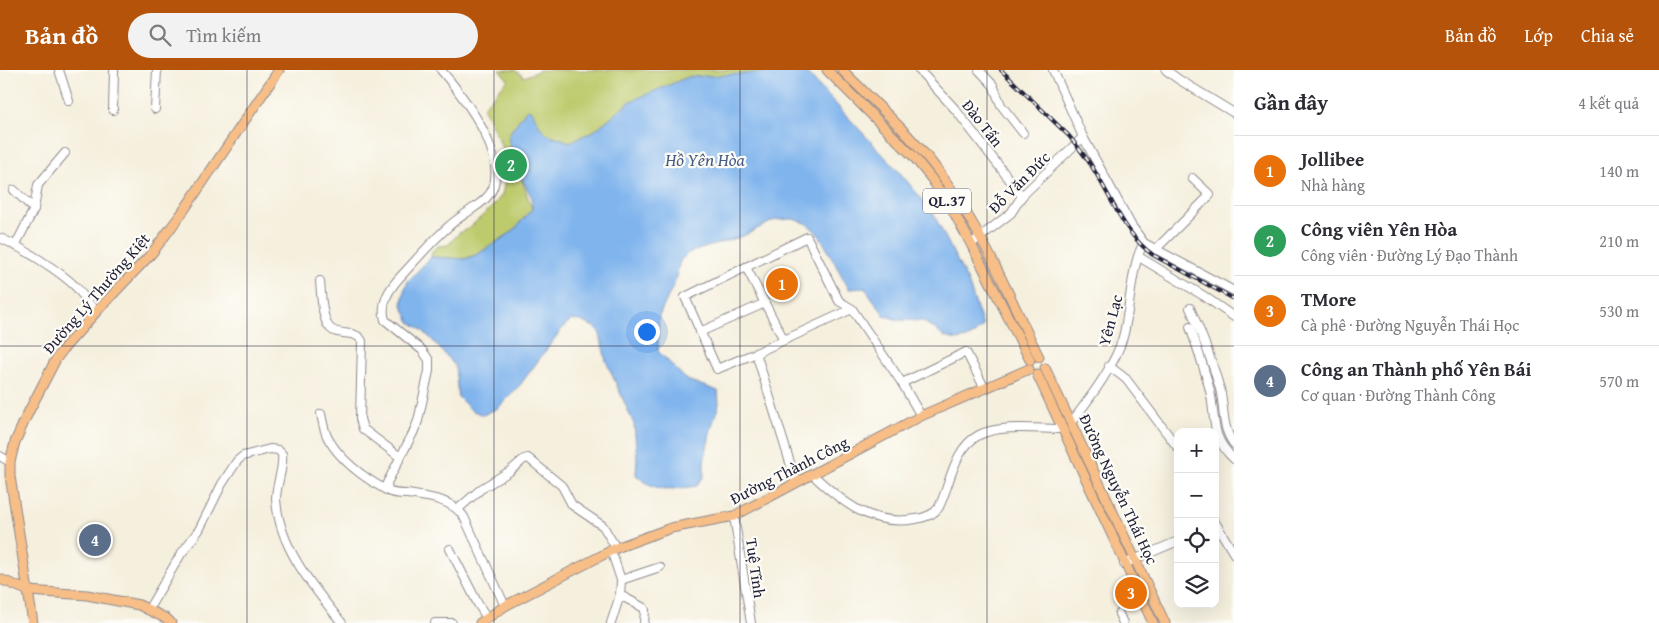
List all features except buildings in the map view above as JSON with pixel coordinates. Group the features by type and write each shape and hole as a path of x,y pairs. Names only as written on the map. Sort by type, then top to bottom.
{"main road":[{"name":"Đường Lý Thường Kiệt","path":"33,623 12,494 10,462 22,427 56,359 96,312 152,253 182,213 278,70"},
{"name":"Đường Nguyễn Thái Học","path":"827,70 914,157 931,178 952,209 1033,365"},
{"name":"Đường Nguyễn Thái Học","path":"842,70 921,149 961,204 980,237 1033,365 1153,623"},
{"name":"QL.37","path":"1033,365 1044,361 1045,368"},
{"name":"Đường Thành Công","path":"483,621 505,606 614,549 671,528 734,516 921,416 985,389 1033,365 1042,372 1045,368"},
{"name":"Đường Nguyễn Thái Học","path":"1045,368 1165,623"},
{"path":"0,579 29,591 87,595 139,605 167,619 171,623"}],"street":[{"path":"59,70 69,101"},
{"path":"113,110 114,70"},
{"path":"155,109 157,70"},
{"path":"388,491 387,484 418,420 428,371 428,360 422,350 398,333 385,320 383,308 385,300 395,282 435,239 449,225 489,195 493,188 495,175 492,153 480,122 461,92 441,70"},
{"name":"Đào Tấn","path":"919,70 955,109 1022,196"},
{"path":"979,70 993,85 1001,105 1023,133"},
{"path":"1052,70 1084,137 1131,226 1144,243 1233,289"},
{"path":"1166,70 1234,113"},
{"name":"Đỗ Văn Đức","path":"971,244 1012,212 1022,196 1084,137"},
{"path":"15,246 34,209 38,185 65,153"},
{"path":"1155,250 1210,195 1192,178"},
{"path":"14,190 34,209"},
{"path":"852,309 717,369 685,297 807,237 839,301 852,309 902,383 921,416"},
{"path":"0,238 69,282 96,312"},
{"name":"Yên Lạc","path":"1071,423 1101,380 1122,340 1138,257 1144,243"},
{"path":"1138,257 1234,316"},
{"path":"746,266 784,340"},
{"path":"320,281 325,319 328,327 336,332 356,335 362,341 361,425 363,429 400,457"},
{"path":"700,332 765,303"},
{"path":"1190,308 1208,352 1219,386 1225,427 1234,444"},
{"path":"1190,327 1210,388 1214,425 1218,438 1234,459"},
{"path":"902,383 966,352 985,389"},
{"path":"756,353 796,482"},
{"path":"1109,366 1126,379 1174,443"},
{"path":"321,414 328,440 341,456 360,473 393,494 408,494 447,502 458,509 464,517 505,606"},
{"path":"813,475 833,494 871,516 902,522 925,518 938,509 962,450 978,436 998,429 1062,429"},
{"path":"148,610 181,554 200,530 222,484 237,461 243,456 270,449 278,450 282,454 282,467 276,498 280,522 289,549 342,623"},
{"path":"0,456 10,462"},
{"path":"458,509 481,489 528,458 562,486 572,506 603,526 614,549 621,580 620,595 611,623"},
{"name":"Tuệ Tĩnh","path":"734,516 751,623"},
{"path":"1219,529 1234,554"},
{"path":"1124,564 1174,543"},
{"path":"450,549 478,604 483,621"},
{"path":"621,580 660,567"},
{"path":"620,595 644,608 644,623"},
{"path":"1119,614 1123,623"},
{"path":"435,623 452,623"}],"green space":[{"path":"500,70 515,70 524,77 540,70 780,70 631,101 594,131 570,142 545,133 539,127 532,111 522,180 532,209 512,232 478,254 465,259 431,257 432,251 438,246 448,245 459,233 468,229 502,195 507,173 504,157 500,142 483,107 508,80"}],"water":[{"name":"Hồ Yên Hòa","path":"779,70 804,70 901,174 932,211 968,282 983,326 971,337 957,340 944,337 922,321 899,320 885,316 865,288 849,289 821,238 813,229 806,223 793,219 775,220 743,236 688,253 680,261 674,284 659,316 658,351 687,380 718,391 719,404 704,462 704,476 697,486 672,489 658,488 636,475 637,457 634,424 606,361 600,334 596,328 581,321 571,320 561,330 520,385 498,408 483,415 471,410 458,397 455,366 422,330 410,322 402,305 404,291 408,281 431,257 465,259 478,254 512,232 532,209 532,198 522,179 508,139 511,131 527,109 532,111 542,129 555,137 570,142 594,131 631,101 688,77 777,72"}],"railway":[{"path":"1001,70 1076,144 1101,181 1127,227 1143,247 1153,255 1234,299"}],"place":[{"name":"Công viên Yên Hòa","path":"511,165"},
{"name":"Jollibee","path":"782,284"},
{"name":"Công an Thành phố Yên Bái","path":"95,540"},
{"name":"TMore","path":"1131,593"}]}
